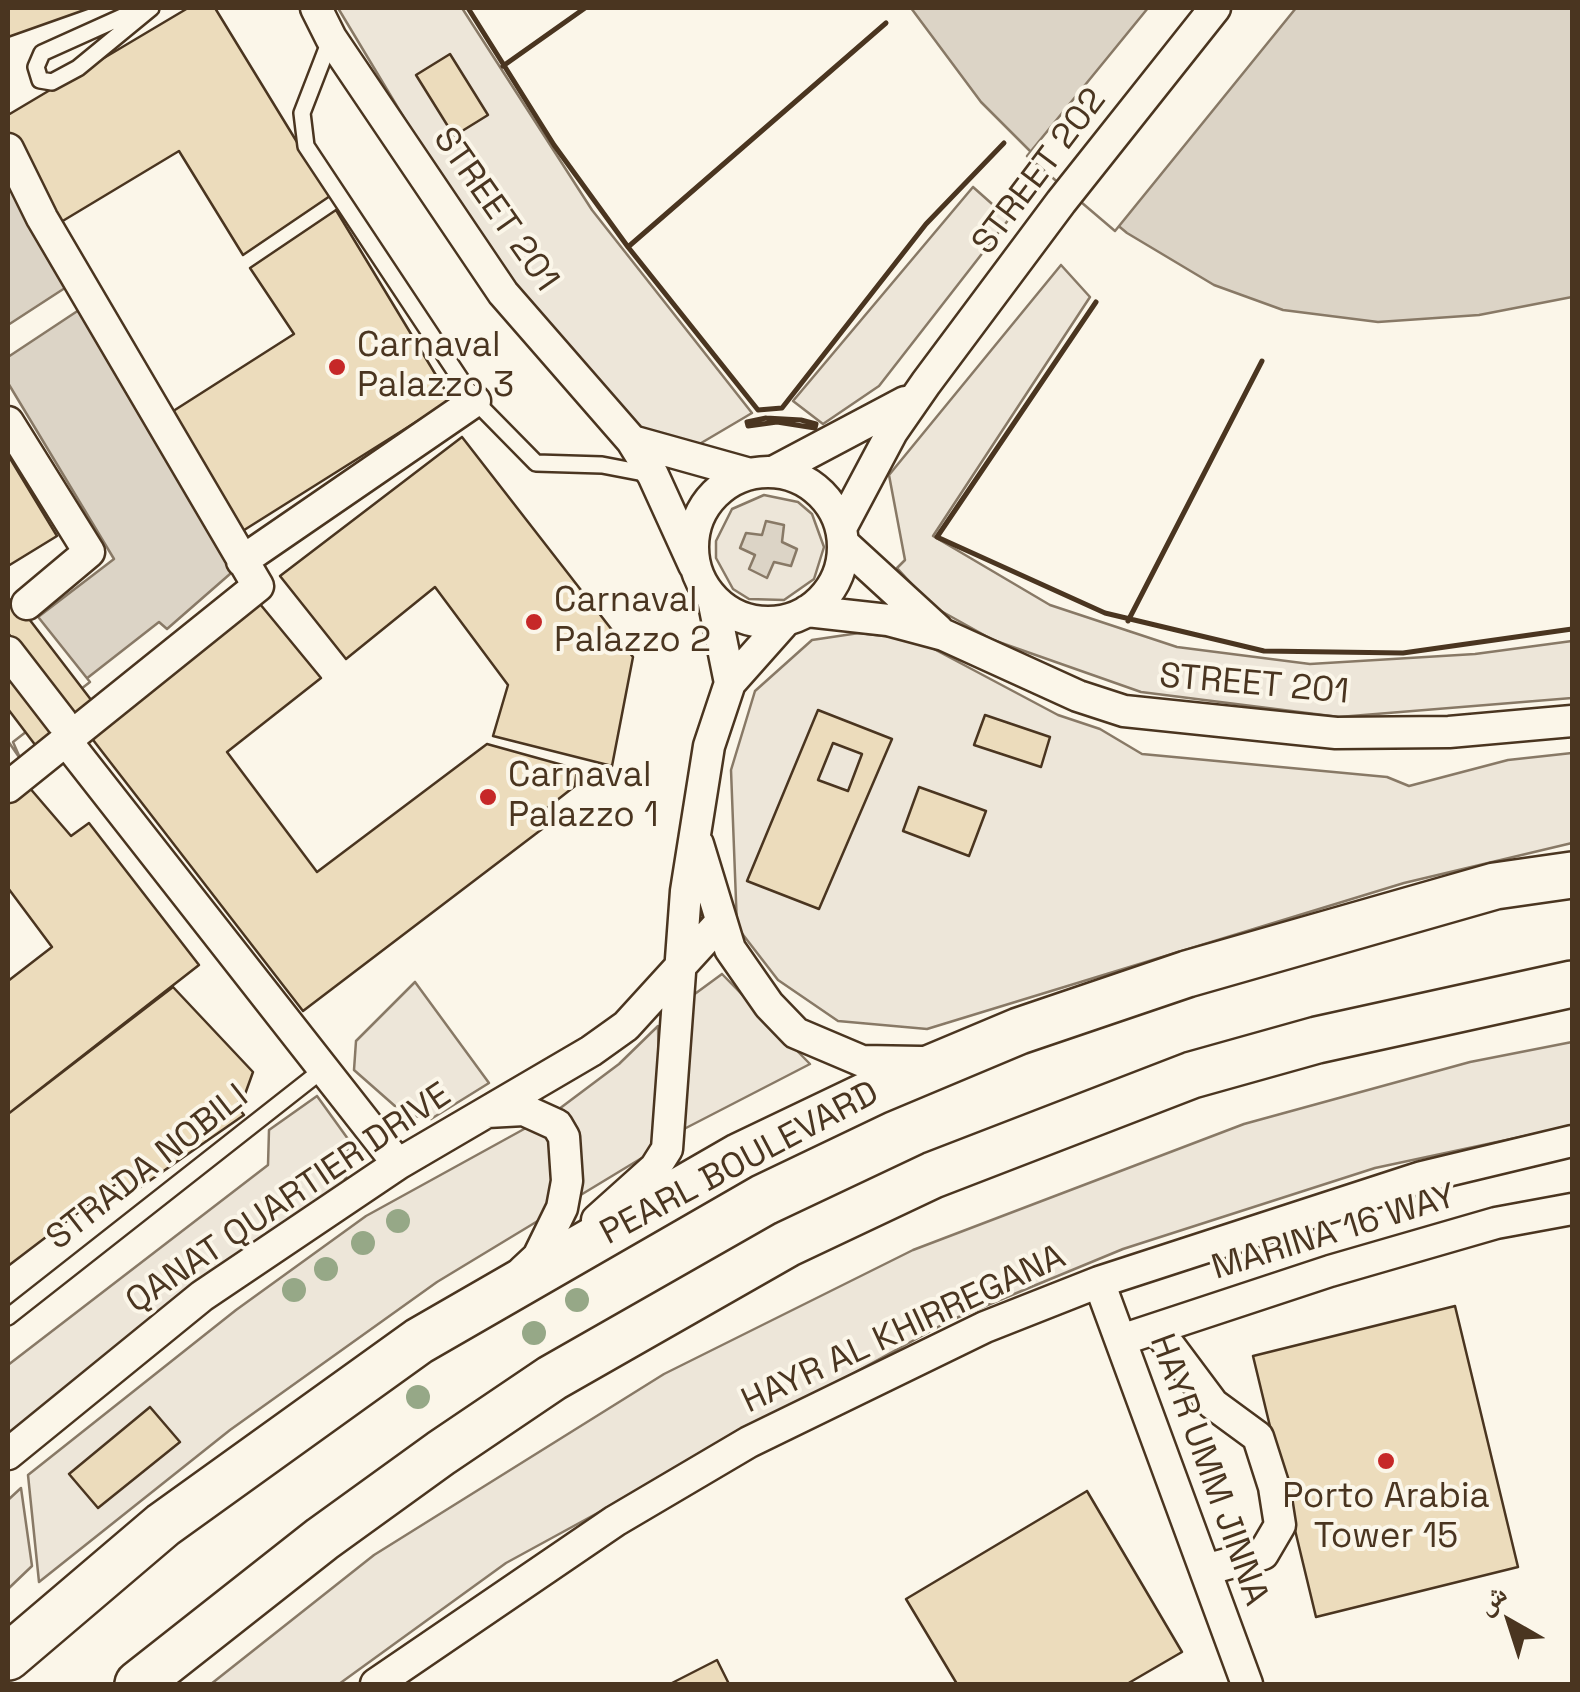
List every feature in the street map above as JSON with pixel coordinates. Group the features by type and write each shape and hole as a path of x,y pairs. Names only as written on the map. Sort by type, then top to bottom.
{"main road":[{"name":"PEARL BOULEVARD","path":"8,1657 164,1525 419,1341 740,1156 1019,1031 1342,926 1495,886 1572,875"},
{"path":"138,1684 322,1538 440,1453 552,1378 787,1244 932,1176 1192,1075 1317,1040 1572,984"}],"street":[{"name":"STREET 201","path":"316,8 331,38 503,293 632,441 653,475 694,565"},
{"name":"STREET 202","path":"842,536 892,432 926,383 1061,202 1215,8"},
{"path":"8,149 42,218 102,314 258,586 8,788"},
{"name":"STREET 202","path":"761,473 882,417 926,383"},
{"path":"242,561 475,401"},
{"path":"8,422 90,552 26,604"},
{"path":"499,1294 616,1206 655,1168 667,1149 676,1003 694,830 709,746 730,683 796,616 820,601 838,574 842,536 832,507 816,489 796,477 761,473 632,441"},
{"path":"730,683 713,599 694,565 692,542 698,519 719,491 761,473"},
{"name":"STREET 201","path":"842,536 944,635"},
{"path":"713,599 746,620 796,616"},
{"name":"STREET 201","path":"796,616 888,620 944,635 1078,696 1124,710 1336,734 1450,732 1572,721"},
{"path":"8,652 70,741 398,1164"},
{"path":"694,830 718,924 748,979 796,1033 862,1061 907,1064 1019,1031"},
{"name":"QANAT QUARTIER DRIVE","path":"8,1454 202,1296 398,1164 591,1052 626,1026 718,924"},
{"path":"484,1112 524,1110 557,1125 564,1137 566,1158 562,1208 552,1234 538,1257 499,1294"},
{"name":"HAYR AL KHIRREGANA","path":"376,1684 615,1521 750,1442 952,1342 1099,1282 1422,1177 1572,1141"},
{"name":"MARINA 16 WAY","path":"1121,1340 1496,1222 1572,1209"},
{"name":"HAYR UMM JINNA","path":"1099,1282 1247,1684"},
{"path":"1157,1329 1213,1404 1258,1437 1274,1487 1280,1525 1263,1554 1205,1570"}],"lane":[{"path":"142,8 42,52 36,67 40,80 52,82 78,68 108,48 151,8"},
{"path":"331,38 302,112 306,146 475,401 536,463 602,466 653,475"},
{"name":"STRADA NOBILI","path":"8,1317 326,1067"}],"shaded area":[{"path":"338,8 462,8 592,210 752,413 691,449 631,430 478,241"},
{"path":"911,8 1572,8 1572,297 1479,315 1378,322 1283,310 1214,285 1127,233 1038,159 981,102"},
{"path":"8,166 238,567 167,629 159,622 8,740 8,640 114,559 8,383"},
{"path":"973,187 1009,219 879,386 823,424 793,401"},
{"path":"1061,265 1090,297 933,536 1050,605 1177,647 1310,664 1475,654 1572,641 1572,698 1339,717 1141,692 993,640 932,606 897,568 905,560 889,475"},
{"path":"764,495 798,502 812,514 824,547 814,579 784,600 749,599 733,589 716,558 716,541 732,509"},
{"path":"766,521 784,525 782,542 797,549 791,566 774,562 767,578 749,569 755,555 740,548 746,533 762,535"},
{"path":"859,633 917,640 1058,715 1100,729 1142,754 1387,777 1409,786 1508,760 1572,753 1572,843 1404,883 927,1029 838,1021 778,980 737,927 731,770 755,691 812,640"},
{"path":"722,974 810,1064 684,1129 692,996"},
{"path":"415,982 489,1083 431,1119 404,1114 354,1070 356,1041"},
{"path":"658,1026 660,1121 650,1153 437,1282 230,1430 39,1582 28,1475 236,1310 366,1216 555,1112 619,1064"},
{"path":"1572,1042 1572,1126 1375,1168 1123,1249 949,1321 506,1563 339,1684 211,1684 374,1555 664,1374 913,1250 1244,1124 1470,1062"},
{"path":"317,1096 348,1139 346,1177 339,1191 8,1439 8,1365 268,1165 269,1130"},
{"path":"21,1488 32,1566 8,1589 8,1500"}],"pier":[{"path":"1148,8 1296,8 1115,231 1027,156"},
{"path":"68,286 82,308 8,357 8,325"},
{"path":"35,613 90,682 13,742 21,760 8,741 8,634"}],"building":[{"path":"8,8 90,8 8,37"},
{"path":"188,8 215,8 330,196 243,255 179,151 61,222 8,133 8,115"},
{"path":"450,54 488,115 454,136 416,75"},
{"name":"Carnaval Palazzo 3","path":"336,210 451,400 241,532 167,415 294,334 250,268"},
{"name":"Carnaval Palazzo 2","path":"462,437 633,657 612,766 493,736 508,685 435,587 346,659 280,576"},
{"path":"8,455 57,536 8,566"},
{"path":"13,598 95,705 75,722 8,633 8,602"},
{"name":"Carnaval Palazzo 1","path":"260,604 321,678 227,752 317,872 487,744 577,769 575,786 542,812 550,823 303,1011 90,736"},
{"path":"8,669 59,734 39,750 8,709"},
{"path":"818,710 892,739 819,909 747,881"},
{"path":"985,715 1050,737 1041,767 974,745"},
{"path":"833,743 862,754 848,791 818,780"},
{"path":"28,786 71,836 89,823 199,965 8,1114 8,981 52,947 8,888 8,802"},
{"path":"919,787 986,811 969,856 903,831"},
{"path":"173,987 253,1072 244,1097 236,1105 244,1115 132,1193 121,1180 8,1266 8,1114"},
{"name":"Porto Arabia Tower 15","path":"1455,1306 1518,1567 1316,1617 1253,1356"},
{"path":"150,1407 180,1442 98,1508 69,1474"},
{"path":"1087,1491 1182,1652 1127,1684 957,1684 906,1599"},
{"path":"717,1660 729,1684 670,1684"}],"wall":[{"path":"468,8 554,145 628,247"},
{"path":"503,66 585,8"},
{"path":"886,23 628,247 758,410 782,408 926,224 1004,143"},
{"path":"1096,302 937,537 1105,613 1264,651 1403,653 1572,629"},
{"path":"1128,621 1262,361"},
{"path":"766,418 801,420 816,424 815,428 777,422 748,426 747,422 766,418"}],"place":[{"name":"Carnaval Palazzo 3","path":"337,367"},
{"name":"Carnaval Palazzo 2","path":"534,622"},
{"name":"Carnaval Palazzo 1","path":"488,797"},
{"name":"Porto Arabia Tower 15","path":"1386,1461"}]}
